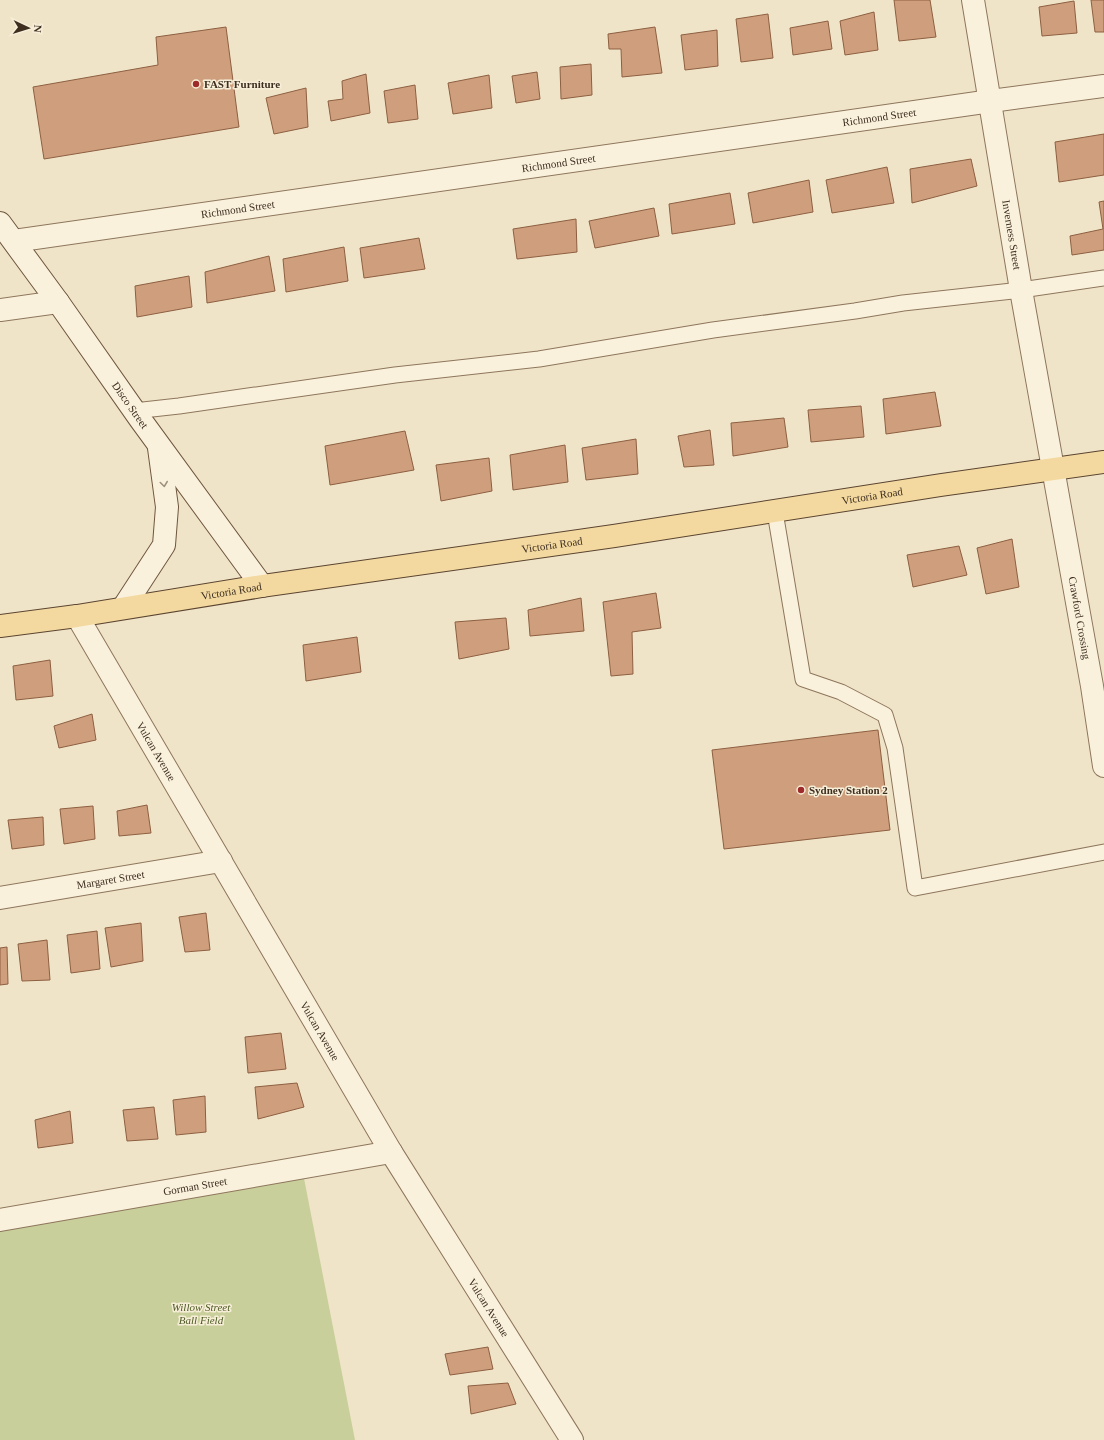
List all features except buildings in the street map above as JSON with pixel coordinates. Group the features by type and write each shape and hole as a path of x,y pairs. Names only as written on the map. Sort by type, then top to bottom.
{"main road":[{"name":"Victoria Road","path":"0,626 77,616 262,586 614,536 941,485 1104,462"}],"street":[{"name":"Inverness Street","path":"973,0 1021,290 1054,470"},
{"name":"Richmond Street","path":"14,241 1104,86"},
{"name":"Disco Street","path":"0,223 58,302 134,411 262,586"},
{"path":"0,310 58,302"},
{"path":"123,608 164,545 167,507 159,445"},
{"name":"Crawford Crossing","path":"1054,470 1092,686 1104,766"},
{"name":"Vulcan Avenue","path":"77,616 391,1152 572,1440"},
{"name":"Margaret Street","path":"0,898 220,861"},
{"name":"Gorman Street","path":"0,1220 391,1152"}],"lane":[{"path":"134,411 395,375 539,359 713,330 903,303 1021,290 1104,278"},
{"path":"775,512 803,679 841,692 884,715 895,748 915,888 1104,852"}],"green space":[{"name":"Willow Street Ball Field","path":"302,1168 355,1440 0,1440 0,1220"}],"place":[{"name":"FAST Furniture","path":"196,84"},
{"name":"Sydney Station 2","path":"801,790"}]}
